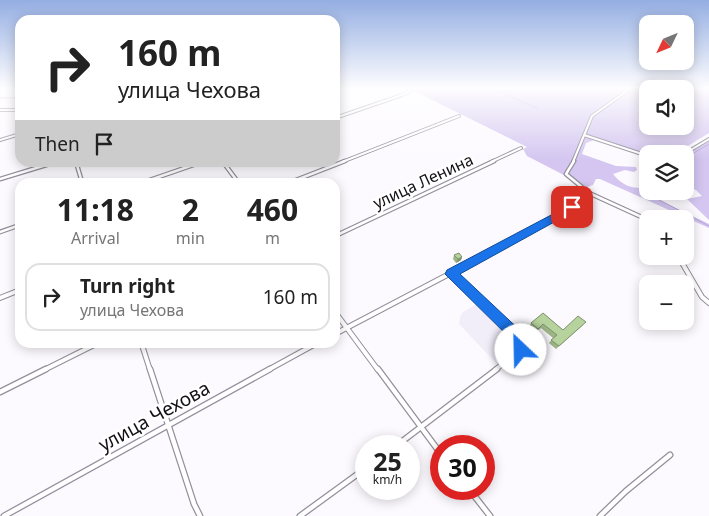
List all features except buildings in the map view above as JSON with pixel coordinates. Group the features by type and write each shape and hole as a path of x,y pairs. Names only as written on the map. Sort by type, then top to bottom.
{"street":[{"path":"596,112 592,116 576,159 566,174 589,193 639,216"},
{"path":"340,163 459,116"},
{"path":"584,135 639,153"},
{"path":"0,140 15,136"},
{"path":"694,148 709,139"},
{"name":"улица Ленина","path":"340,234 521,148"},
{"path":"0,180 40,167"},
{"path":"156,178 188,167"},
{"path":"227,167 235,178"},
{"path":"301,178 329,167"},
{"path":"340,331 451,274 572,207 587,198 589,193"},
{"path":"0,232 15,227"},
{"path":"683,265 702,297 709,303"},
{"path":"411,435 525,346 512,330 451,274"},
{"path":"0,298 15,292"},
{"path":"340,319 430,440"},
{"path":"0,392 88,348"},
{"path":"143,348 167,426 194,504 200,516"},
{"name":"улица Чехова","path":"4,516 308,348"},
{"path":"600,516 626,491 670,455"},
{"path":"300,516 355,476"},
{"path":"478,500 490,516"}],"shaded area":[{"path":"457,112 639,112 639,135 694,135 694,112 709,112 709,133 690,145 639,145 638,153 594,140 586,143 582,154 616,166 636,167 637,170 634,172 625,170 613,174 622,183 639,188 639,197 600,179 596,179 593,185 587,187 527,156 523,149 527,147"},
{"path":"709,141 709,220 688,200 694,200 694,198 702,196 694,189 694,150"},
{"path":"647,200 659,200 680,210 669,210"},
{"path":"694,217 709,224 709,228 694,221"},
{"path":"479,303 517,341 516,350 497,364 459,324 463,312"}],"waterway":[{"path":"694,153 709,144"},
{"path":"659,200 709,226"}],"route":[{"path":"521,350 525,346 522,340 451,274 572,207"}]}
